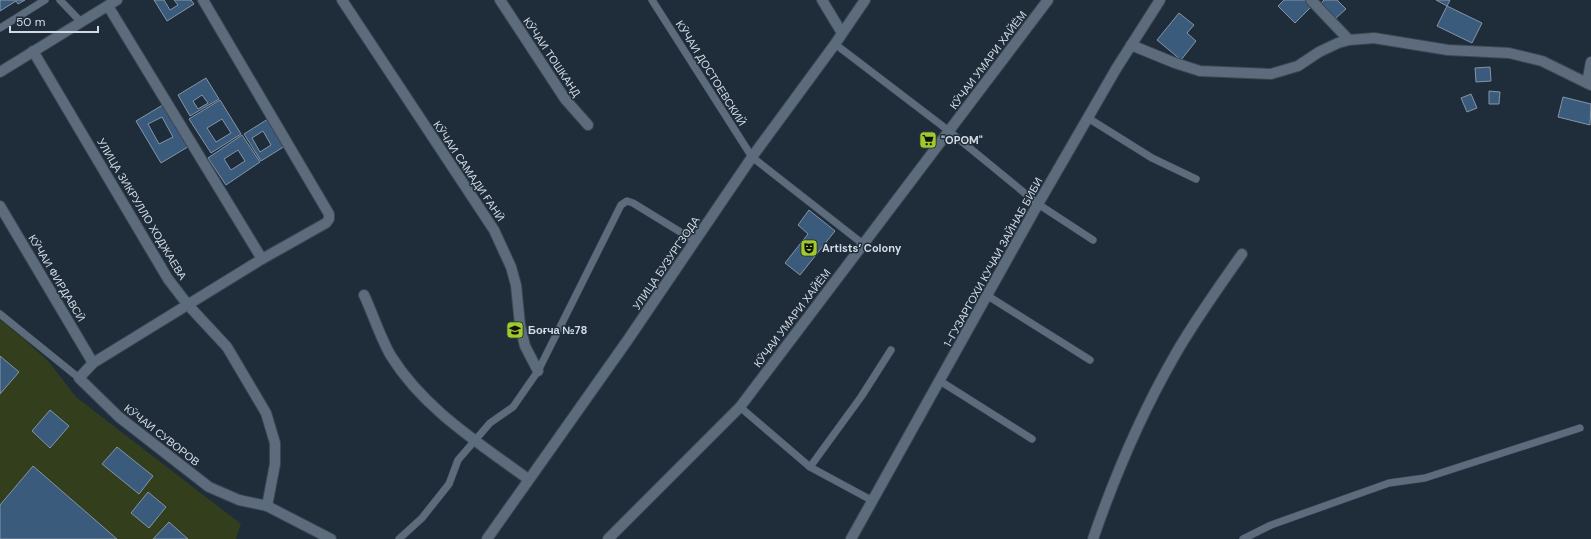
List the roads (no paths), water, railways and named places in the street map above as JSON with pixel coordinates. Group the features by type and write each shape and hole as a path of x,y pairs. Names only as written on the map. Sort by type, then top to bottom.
{"street":[{"path":"0,72 117,0"},
{"path":"79,378 93,363 262,259 326,223 329,219 329,214 202,0"},
{"name":"КӮЧАИ САМАДИ ҒАНӢ","path":"342,0 496,234 511,267 516,285 520,326 525,346 538,371"},
{"name":"КӮЧАИ ТОШКАНД","path":"500,0 565,99 588,126"},
{"path":"822,0 842,33"},
{"name":"УЛИЦА БУЗУРГЗОДА","path":"487,539 627,341 752,157 835,44 865,0"},
{"name":"КӮЧАИ УМАРИ ХАЙЁМ","path":"608,539 740,407 1048,0"},
{"name":"1-ГУЗАРГОХИ КУЧАИ ЗАЙНАБ БИБИ","path":"851,539 1038,204 1131,45 1160,0"},
{"path":"1311,0 1349,40"},
{"path":"108,6 262,259"},
{"path":"1131,45 1175,63 1200,70 1271,74 1298,66 1319,52 1349,40 1374,38 1448,50 1509,53 1542,61 1589,84 1591,62"},
{"name":"УЛИЦА ЗИКРУЛЛО ХОДЖАЕВА","path":"33,51 168,279 188,305 227,347 266,413 275,443 275,457 266,506"},
{"name":"КӮЧАИ ФИРДАВСӢ","path":"0,206 93,363"},
{"path":"1093,539 1112,485 1136,430 1175,355 1242,254"},
{"path":"364,295 391,355 416,390 442,414 528,479"},
{"name":"КӮЧАИ СУВОРОВ","path":"79,378 119,417 209,487 239,500 266,506 331,539"}],"lane":[{"path":"0,28 46,0"},
{"path":"60,0 81,22"},
{"name":"КӮЧАИ ДОСТОЕВСКИЙ","path":"652,0 752,157 863,244"},
{"path":"835,44 949,131 1038,204 1093,240"},
{"path":"1088,118 1152,158 1196,178"},
{"path":"399,539 422,518 449,484 458,460 490,423 513,407 538,371 621,205 627,201 695,241"},
{"path":"988,296 1090,360"},
{"name":"КӮЧАИ СУВОРОВ","path":"0,314 79,378"},
{"path":"810,467 861,397 891,350"},
{"path":"940,381 1032,439"},
{"path":"740,407 810,467 873,500"},
{"path":"1243,539 1270,525 1389,483 1425,478 1580,428"}],"place":[{"name":"\"OPOM\"","path":"928,140"},
{"name":"Artists’ Colony","path":"809,248"},
{"name":"Боғча №78","path":"515,330"}]}
